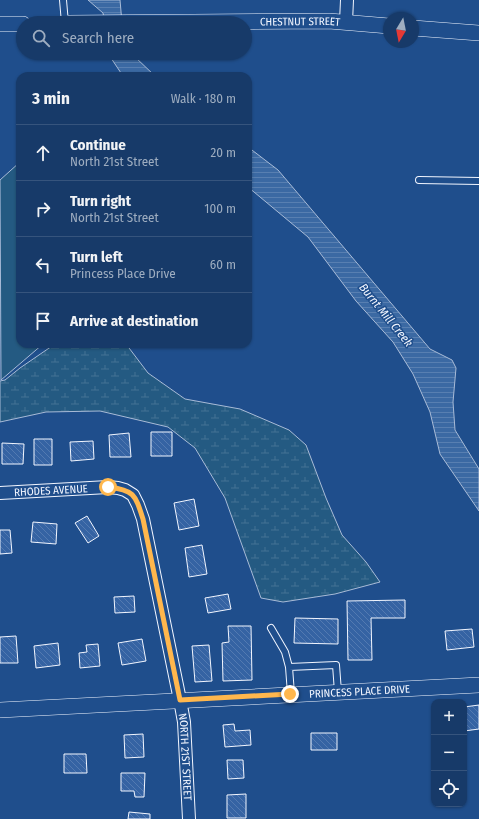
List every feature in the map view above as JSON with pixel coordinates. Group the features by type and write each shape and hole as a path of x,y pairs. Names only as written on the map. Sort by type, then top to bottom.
{"street":[{"path":"346,22 347,0"},
{"name":"CHESTNUT STREET","path":"252,21 329,21 383,25"},
{"path":"0,24 16,24"},
{"path":"419,28 479,33"},
{"name":"RHODES AVENUE","path":"0,493 108,487 125,490"},
{"name":"NORTH 21ST STREET","path":"125,490 133,495 143,519 180,700 184,722 189,819"},
{"name":"PRINCESS PLACE DRIVE","path":"0,710 479,685"}],"lane":[{"path":"63,0 65,16"},
{"path":"420,180 479,182"},
{"path":"271,628 285,652 289,667 290,694"},
{"path":"289,667 336,665 338,692"}],"green space":[{"path":"16,166 16,348 38,348 1,380 0,180"},
{"path":"49,348 129,348 148,373 185,399 240,409 289,430 306,445 342,535 366,562 380,582 335,594 283,602 261,598 225,498 195,448 168,427 100,411 46,412 0,422 0,381 5,380"}],"water":[{"path":"88,0 120,0 121,16 104,16 103,13"},
{"path":"112,60 138,60 151,72 120,72"},
{"name":"Burnt Mill Creek","path":"252,150 278,170 430,349 452,360 456,368 453,402 455,430 479,469 479,511 440,454 430,412 413,374 393,342 356,301 308,237 252,190"}],"building":[{"path":"151,432 172,432 172,456 151,456"},
{"path":"129,433 131,457 110,457 109,435"},
{"path":"34,439 52,439 52,465 34,465"},
{"path":"93,441 94,459 71,461 70,442"},
{"path":"2,443 24,444 23,464 2,464"},
{"path":"194,499 199,526 179,530 174,503"},
{"path":"87,516 99,536 88,543 75,523"},
{"path":"33,522 57,524 56,544 31,542"},
{"path":"0,530 10,530 12,553 0,554"},
{"path":"202,545 207,574 189,577 185,548"},
{"path":"228,594 231,609 208,613 205,598"},
{"path":"134,596 135,612 115,613 114,597"},
{"path":"405,600 405,618 371,618 372,660 348,660 347,601"},
{"path":"295,618 338,619 338,644 294,643"},
{"path":"228,626 251,626 252,680 223,681 222,643 229,642"},
{"path":"472,629 474,647 447,650 445,631"},
{"path":"16,636 18,663 0,663 0,637"},
{"path":"142,639 146,661 122,665 118,643"},
{"path":"58,643 60,665 36,668 34,646"},
{"path":"98,644 100,666 80,668 79,653 87,652 86,645"},
{"path":"209,645 212,681 195,682 192,646"},
{"path":"479,705 479,729 467,731 467,707"},
{"path":"234,724 235,731 250,730 251,745 225,747 223,725"},
{"path":"311,733 337,733 337,750 311,750"},
{"path":"143,734 144,757 125,758 124,735"},
{"path":"64,754 86,754 87,773 64,773"},
{"path":"227,760 243,760 244,778 228,779"},
{"path":"121,773 145,773 144,797 135,797 134,791 121,791"},
{"path":"246,794 246,818 227,818 227,795"},
{"path":"129,812 150,814 150,819 128,819"}],"route":[{"path":"108,487 125,490 133,495 143,519 180,700 290,694"}]}
